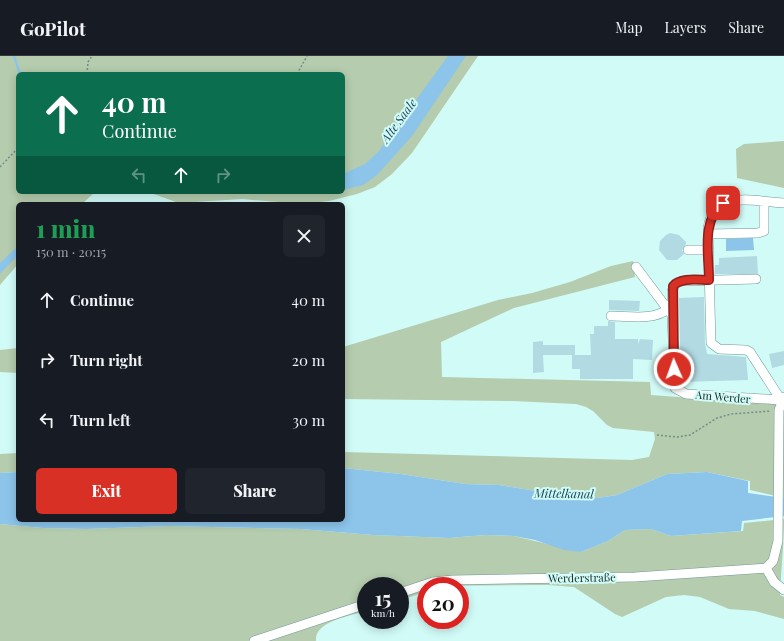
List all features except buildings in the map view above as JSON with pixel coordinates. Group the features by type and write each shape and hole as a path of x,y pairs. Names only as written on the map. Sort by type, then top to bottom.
{"street":[{"path":"784,203 741,200 723,203 716,208 710,220 708,234 711,343 719,349 746,350 750,352 783,398 779,410 779,522 776,552 773,561 766,568 774,582 784,590"},
{"path":"708,234 758,233 764,231 764,202"},
{"path":"688,250 709,250"},
{"path":"611,316 654,316 670,312 636,267"},
{"path":"709,280 756,279"},
{"name":"Am Werder","path":"709,280 682,281 676,283 672,291 670,312 675,388 680,392 725,398 783,398"},
{"name":"Werderstraße","path":"409,590 433,582 448,581 635,577 766,568"},
{"path":"254,641 357,607"}],"path":[{"path":"87,72 88,62 92,56"},
{"path":"298,72 307,56"},
{"path":"0,167 16,150"},
{"path":"657,435 677,437 690,435 717,418 731,414 779,410"}],"green space":[{"path":"0,56 478,56 412,153 392,174 375,187 357,194 321,202 279,202 242,199 176,202 154,194 345,194 345,72 16,72 16,194 93,194 84,202 16,202 16,266 0,285"},
{"path":"784,141 784,188 737,178 736,149 744,144"},
{"path":"633,261 635,277 514,308 441,342 442,377 650,382 651,395 784,405 784,498 750,490 750,481 707,472 667,474 617,495 597,498 574,497 499,485 465,484 401,474 345,468 345,452 632,460 649,457 655,439 654,432 613,428 607,425 593,411 576,404 513,401 345,399 345,346 498,300 532,293 570,282 611,266"},
{"path":"16,348 16,373 0,372 0,350"},
{"path":"16,453 16,472 0,473 0,454"},
{"path":"784,519 780,595 784,597 784,619 755,611 729,609 700,597 684,595 666,597 622,617 574,587 548,585 469,586 469,577 417,577 417,595 409,597 409,577 357,577 357,613 343,617 327,624 317,634 316,641 0,641 0,524 42,528 86,529 168,526 301,529 373,535 449,538 485,535 514,536 581,552 608,541 625,530 651,529 671,536 743,531 744,523"}],"water":[{"path":"448,56 466,56 412,136 377,175 363,185 345,190 345,173 365,164 379,151"},
{"path":"753,238 754,250 726,251 726,239"},
{"path":"16,248 16,257 0,274 0,263"},
{"path":"345,468 401,474 465,484 499,485 574,497 597,498 617,495 667,474 707,472 748,481 748,493 784,498 784,516 742,521 741,531 671,536 651,529 625,530 608,541 581,552 564,550 535,540 514,536 485,535 449,538 373,535 301,529 168,526 86,529 42,528 0,524 0,473 16,472 16,522 345,522"}],"waterway":[{"name":"Alte Saale","path":"14,56 19,72"}],"route":[{"path":"674,369 672,315 673,286 682,281 709,280 708,228 716,208 723,203"}],"water label":[{"name":"Mittelkanal","path":"564,494"}]}
